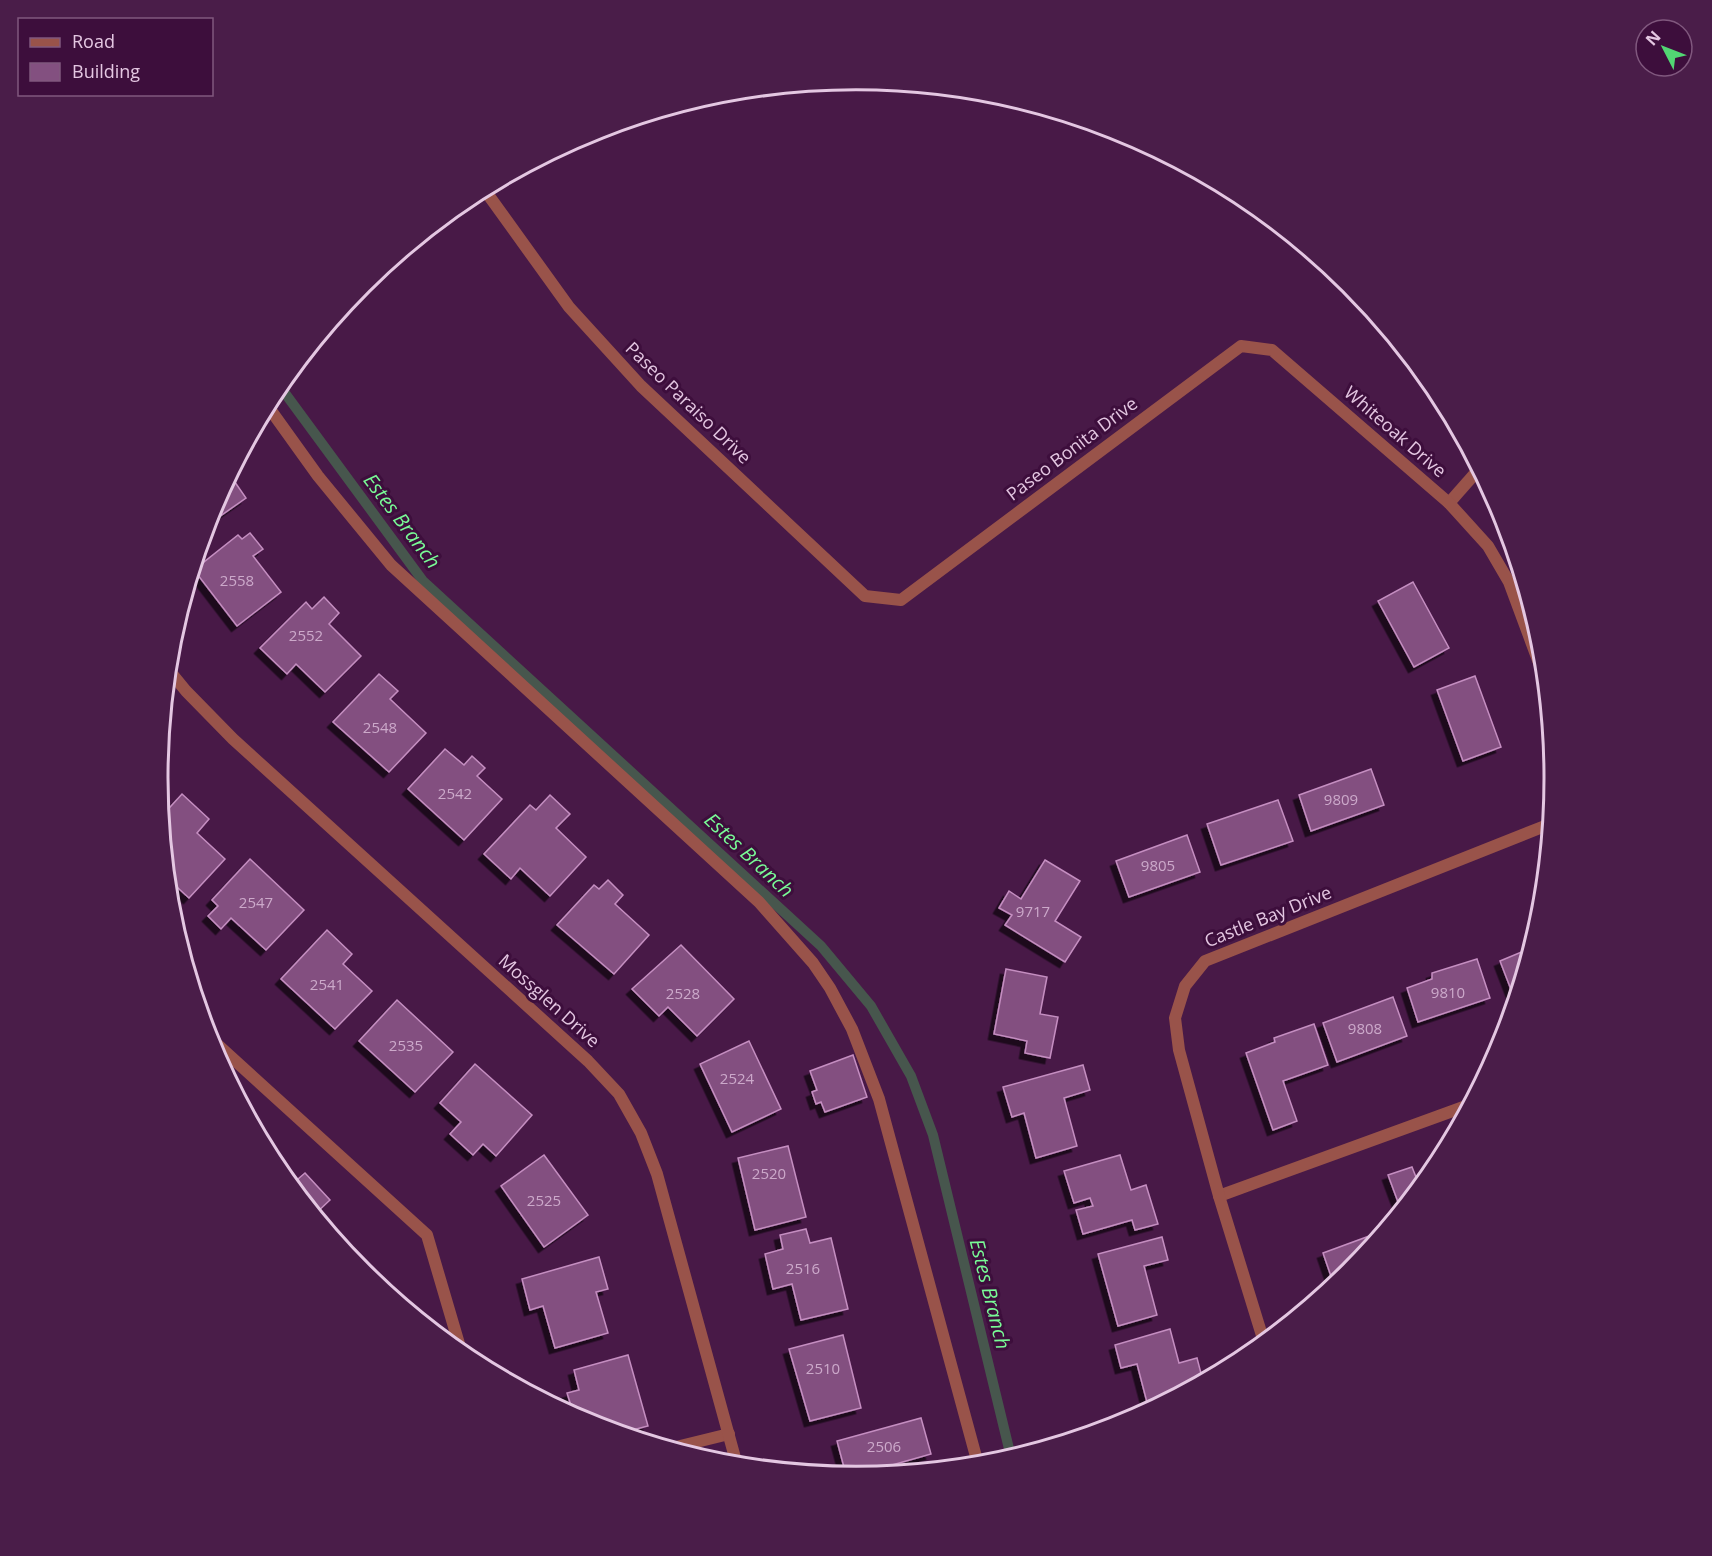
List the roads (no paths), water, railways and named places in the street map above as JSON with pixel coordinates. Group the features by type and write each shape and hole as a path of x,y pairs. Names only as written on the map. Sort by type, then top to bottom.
{"street":[{"name":"Paseo Paraiso Drive","path":"489,196 569,307 641,386 866,596 901,600"},
{"name":"Paseo Bonita Drive","path":"901,600 1241,346 1272,350"},
{"name":"Whiteoak Drive","path":"1272,350 1449,503 1488,546 1509,582 1529,637"},
{"path":"273,413 318,476 391,565 759,902 792,938 830,988 852,1029 879,1099 976,1455"},
{"path":"1449,503 1474,476"},
{"name":"Mossglen Drive","path":"176,678 233,739 588,1060 619,1094 641,1133 657,1174 734,1455"},
{"name":"Castle Bay Drive","path":"1261,1334 1179,1050 1175,1018 1185,986 1205,961 1543,827"},
{"path":"225,1051 427,1235 457,1338"},
{"path":"1220,1196 1459,1109"},
{"path":"685,1445 729,1434"}],"waterway":[{"name":"Estes Branch","path":"286,394 423,581 821,946 871,1006 911,1076 933,1135 1009,1449"}]}
